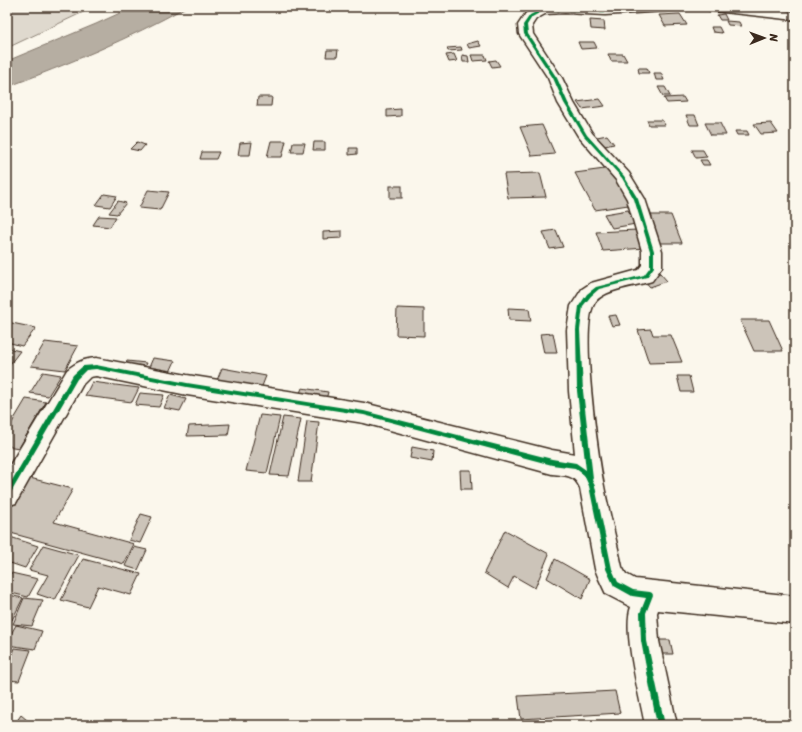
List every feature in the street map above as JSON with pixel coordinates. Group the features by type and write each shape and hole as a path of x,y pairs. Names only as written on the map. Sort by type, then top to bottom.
{"street":[{"path":"665,7 605,11 565,9 542,10 531,16 525,25 526,34 555,78 566,103 586,136 624,177 636,199 652,251 652,267 645,276 598,288 589,295 580,306 578,330 580,391 592,486 609,569 616,584 632,593 795,610"},
{"path":"714,7 795,16"},
{"path":"7,494 75,377 86,368 96,367 187,385 364,413 552,462 576,466 586,472 592,486"},
{"path":"650,595 643,613 644,641 661,725"}],"shaded area":[{"path":"7,7 94,7 7,48"},
{"path":"133,7 186,7 143,30 7,87 7,61"}],"building":[{"path":"680,14 687,25 665,26 659,15"},
{"path":"724,14 727,20 720,20 717,15"},
{"path":"590,20 604,21 605,30 591,29"},
{"path":"726,21 739,22 741,26 728,25"},
{"path":"711,27 719,27 722,33 713,32"},
{"path":"478,41 481,46 469,48 467,44"},
{"path":"578,42 594,42 597,48 581,49"},
{"path":"461,47 462,50 448,51 447,48"},
{"path":"327,50 338,50 337,57 326,57"},
{"path":"454,54 457,61 449,62 446,55"},
{"path":"608,54 623,54 627,61 611,61"},
{"path":"462,55 468,56 469,62 463,62"},
{"path":"471,55 485,55 487,60 473,61"},
{"path":"496,60 500,66 492,67 489,61"},
{"path":"638,68 647,68 649,73 639,73"},
{"path":"654,73 661,73 664,80 656,80"},
{"path":"658,87 665,87 670,96 663,96"},
{"path":"258,97 272,97 271,106 257,106"},
{"path":"683,97 686,102 667,103 664,98"},
{"path":"600,99 605,106 582,109 577,102"},
{"path":"401,109 401,116 387,117 387,110"},
{"path":"686,115 695,115 699,125 690,125"},
{"path":"647,120 662,120 665,125 649,125"},
{"path":"705,123 720,123 726,135 711,135"},
{"path":"771,123 778,133 761,134 754,124"},
{"path":"542,125 555,154 532,156 520,127"},
{"path":"735,131 747,131 749,135 737,135"},
{"path":"607,135 614,144 600,147 592,138"},
{"path":"271,141 286,141 282,157 267,157"},
{"path":"137,142 145,145 140,151 130,149"},
{"path":"252,142 250,155 238,155 240,143"},
{"path":"314,142 325,142 325,150 313,150"},
{"path":"293,143 305,143 303,152 291,152"},
{"path":"349,148 357,148 357,154 349,155"},
{"path":"692,150 703,150 707,157 696,158"},
{"path":"202,152 219,152 216,159 200,159"},
{"path":"700,160 707,160 710,165 703,165"},
{"path":"612,168 635,204 595,210 575,173"},
{"path":"540,173 546,197 508,198 504,174"},
{"path":"390,186 402,186 402,198 390,198"},
{"path":"148,190 169,192 160,210 139,208"},
{"path":"104,194 117,196 110,207 96,205"},
{"path":"118,201 126,203 117,214 109,213"},
{"path":"628,210 636,224 612,228 604,214"},
{"path":"646,215 671,215 682,243 656,243"},
{"path":"99,216 116,217 110,227 93,225"},
{"path":"556,230 563,247 550,249 543,232"},
{"path":"637,230 645,248 603,251 596,232"},
{"path":"342,231 342,238 323,239 323,232"},
{"path":"660,273 667,281 650,287 643,279"},
{"path":"397,308 424,309 424,336 396,335"},
{"path":"508,308 529,309 531,321 509,320"},
{"path":"616,315 620,325 612,326 608,316"},
{"path":"740,320 769,320 783,351 754,351"},
{"path":"7,322 36,328 22,346 7,342"},
{"path":"651,329 653,335 671,335 682,362 649,363 638,330"},
{"path":"553,333 557,353 544,353 540,334"},
{"path":"45,342 78,346 65,370 31,366"},
{"path":"7,348 20,351 7,368"},
{"path":"153,358 175,361 169,374 147,372"},
{"path":"127,361 146,363 142,372 123,369"},
{"path":"222,368 266,376 259,394 215,385"},
{"path":"43,372 61,375 48,396 30,393"},
{"path":"677,376 689,376 693,392 681,392"},
{"path":"92,382 139,388 132,402 85,396"},
{"path":"302,388 328,392 325,403 298,398"},
{"path":"140,393 164,395 159,407 135,405"},
{"path":"170,395 186,399 180,411 164,408"},
{"path":"26,399 46,402 19,448 7,446 7,431"},
{"path":"260,415 280,417 267,473 246,471"},
{"path":"283,417 301,419 289,476 270,475"},
{"path":"307,421 319,422 311,482 298,482"},
{"path":"230,424 228,435 187,436 189,426"},
{"path":"412,447 433,451 432,462 410,458"},
{"path":"460,470 471,470 472,489 461,489"},
{"path":"22,476 73,489 54,522 134,544 124,564 7,532 7,500"},
{"path":"141,514 152,517 140,543 129,540"},
{"path":"505,530 549,554 535,588 514,576 508,588 484,573"},
{"path":"7,536 38,546 25,568 7,562"},
{"path":"43,545 79,555 55,600 37,594 48,575 29,570"},
{"path":"134,547 147,550 138,570 125,566"},
{"path":"83,559 141,574 131,595 98,586 88,607 61,600"},
{"path":"555,559 590,579 582,599 547,578"},
{"path":"7,572 38,579 28,597 7,592"},
{"path":"9,595 23,598 12,620 7,619 7,598"},
{"path":"24,598 43,600 32,626 13,624"},
{"path":"16,625 42,631 35,649 7,645 7,641"},
{"path":"657,640 670,640 673,654 660,654"},
{"path":"14,648 31,650 19,681 7,680 7,665"},
{"path":"615,691 620,713 521,719 518,696"},
{"path":"21,715 33,725 14,725"}],"cycle path":[{"path":"590,478 580,391 578,330 581,306 589,295 598,288 645,276 652,267 652,251 636,199 623,177 586,136 566,103 555,78 526,34 525,25 531,16 542,10 565,9 605,11 665,7"},
{"path":"7,494 75,377 85,368 96,367 187,385 364,413 552,462 576,466 586,473 592,486 609,569 616,584 632,593 650,595 643,613 644,641 661,725"}]}
